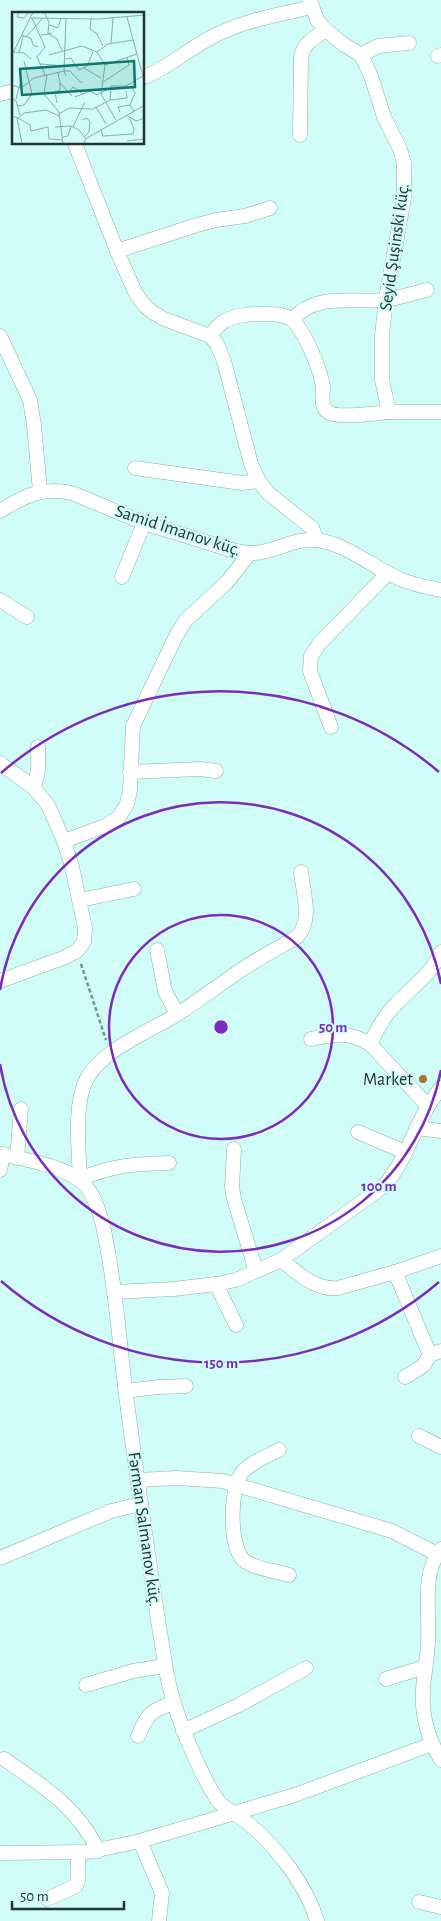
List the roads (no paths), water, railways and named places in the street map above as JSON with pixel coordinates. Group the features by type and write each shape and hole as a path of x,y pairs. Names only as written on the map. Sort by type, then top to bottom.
{"street":[{"path":"145,76 164,67 209,38 239,24 311,3 318,20 326,30 343,44 361,55 378,46 409,42"},
{"path":"300,135 303,48 309,40 326,30"},
{"name":"Seyid Şuşinski küç.","path":"361,55 371,76 384,117 404,163 404,198 386,300 381,361 382,380 389,412"},
{"path":"75,145 135,292 144,305 164,319 210,336 217,344 224,361 252,464 259,482 268,493 312,528 318,540"},
{"path":"117,251 197,225 245,216 270,208"},
{"path":"292,320 300,310 318,302 386,300 427,290"},
{"path":"210,336 222,322 234,318 254,314 277,314 292,320 300,330 320,373 323,406 327,412 336,415 441,412"},
{"path":"0,336 30,400 40,491"},
{"path":"136,468 242,483 259,482"},
{"name":"Samid İmanov küç.","path":"0,511 24,496 40,491 72,493 144,523 235,551 250,553 299,541 318,540 352,552 412,583 441,590"},
{"path":"122,577 144,523"},
{"path":"64,841 106,826 119,817 127,804 133,726 176,636 186,620 227,582 250,553"},
{"path":"331,727 310,672 311,656 319,644 388,572"},
{"path":"0,600 27,618"},
{"path":"33,787 37,779 38,747"},
{"path":"0,763 33,787 48,805 64,841 80,900 85,928 84,942 77,951 0,981"},
{"path":"130,772 200,769 216,771"},
{"path":"80,1179 79,1117 81,1094 87,1078 96,1066 110,1053 177,1014 242,970 297,937 304,930 307,920 300,872"},
{"path":"80,900 134,889"},
{"path":"157,950 165,991 177,1014"},
{"path":"370,1044 379,1025 394,1006 435,965 441,952"},
{"path":"310,1039 344,1034 356,1036 370,1044 428,1106"},
{"path":"116,1292 216,1284 236,1280 281,1260 384,1186 393,1176 428,1106 441,1088"},
{"path":"0,1170 7,1155 21,1108"},
{"path":"417,1128 441,1131"},
{"path":"358,1132 405,1152"},
{"path":"234,1149 232,1187 234,1199 256,1271"},
{"path":"7,1155 57,1169 80,1179 101,1170 117,1166 169,1163"},
{"name":"Fərman Salmanov küç.","path":"80,1179 95,1202 105,1236 116,1292 126,1391 141,1504 165,1666 173,1703 183,1731 213,1792 221,1804 260,1833 284,1861 308,1896 317,1921"},
{"path":"281,1260 317,1287 328,1289 395,1272 441,1256"},
{"path":"395,1272 435,1353 423,1366 405,1377"},
{"path":"216,1284 236,1325"},
{"path":"126,1391 186,1386"},
{"path":"419,1436 441,1446"},
{"path":"279,1450 250,1466 241,1474 236,1484 233,1525 238,1554 245,1562 290,1575"},
{"path":"138,1480 159,1478 208,1479 236,1484 392,1531 439,1552 430,1577 428,1640 422,1700 426,1730 441,1760"},
{"path":"0,1558 111,1511 141,1504"},
{"path":"86,1685 133,1671 165,1666"},
{"path":"386,1679 425,1667"},
{"path":"183,1731 239,1705 306,1668"},
{"path":"138,1736 152,1710 173,1703"},
{"path":"0,1853 98,1851 140,1841 232,1812 295,1795 432,1744"},
{"path":"4,1759 48,1789 63,1803 93,1839 98,1851"},
{"path":"140,1841 162,1893 159,1921"},
{"path":"47,1899 76,1886 78,1880 78,1852"},
{"path":"419,1902 441,1907"}],"place":[{"name":"Market","path":"423,1079"}]}
